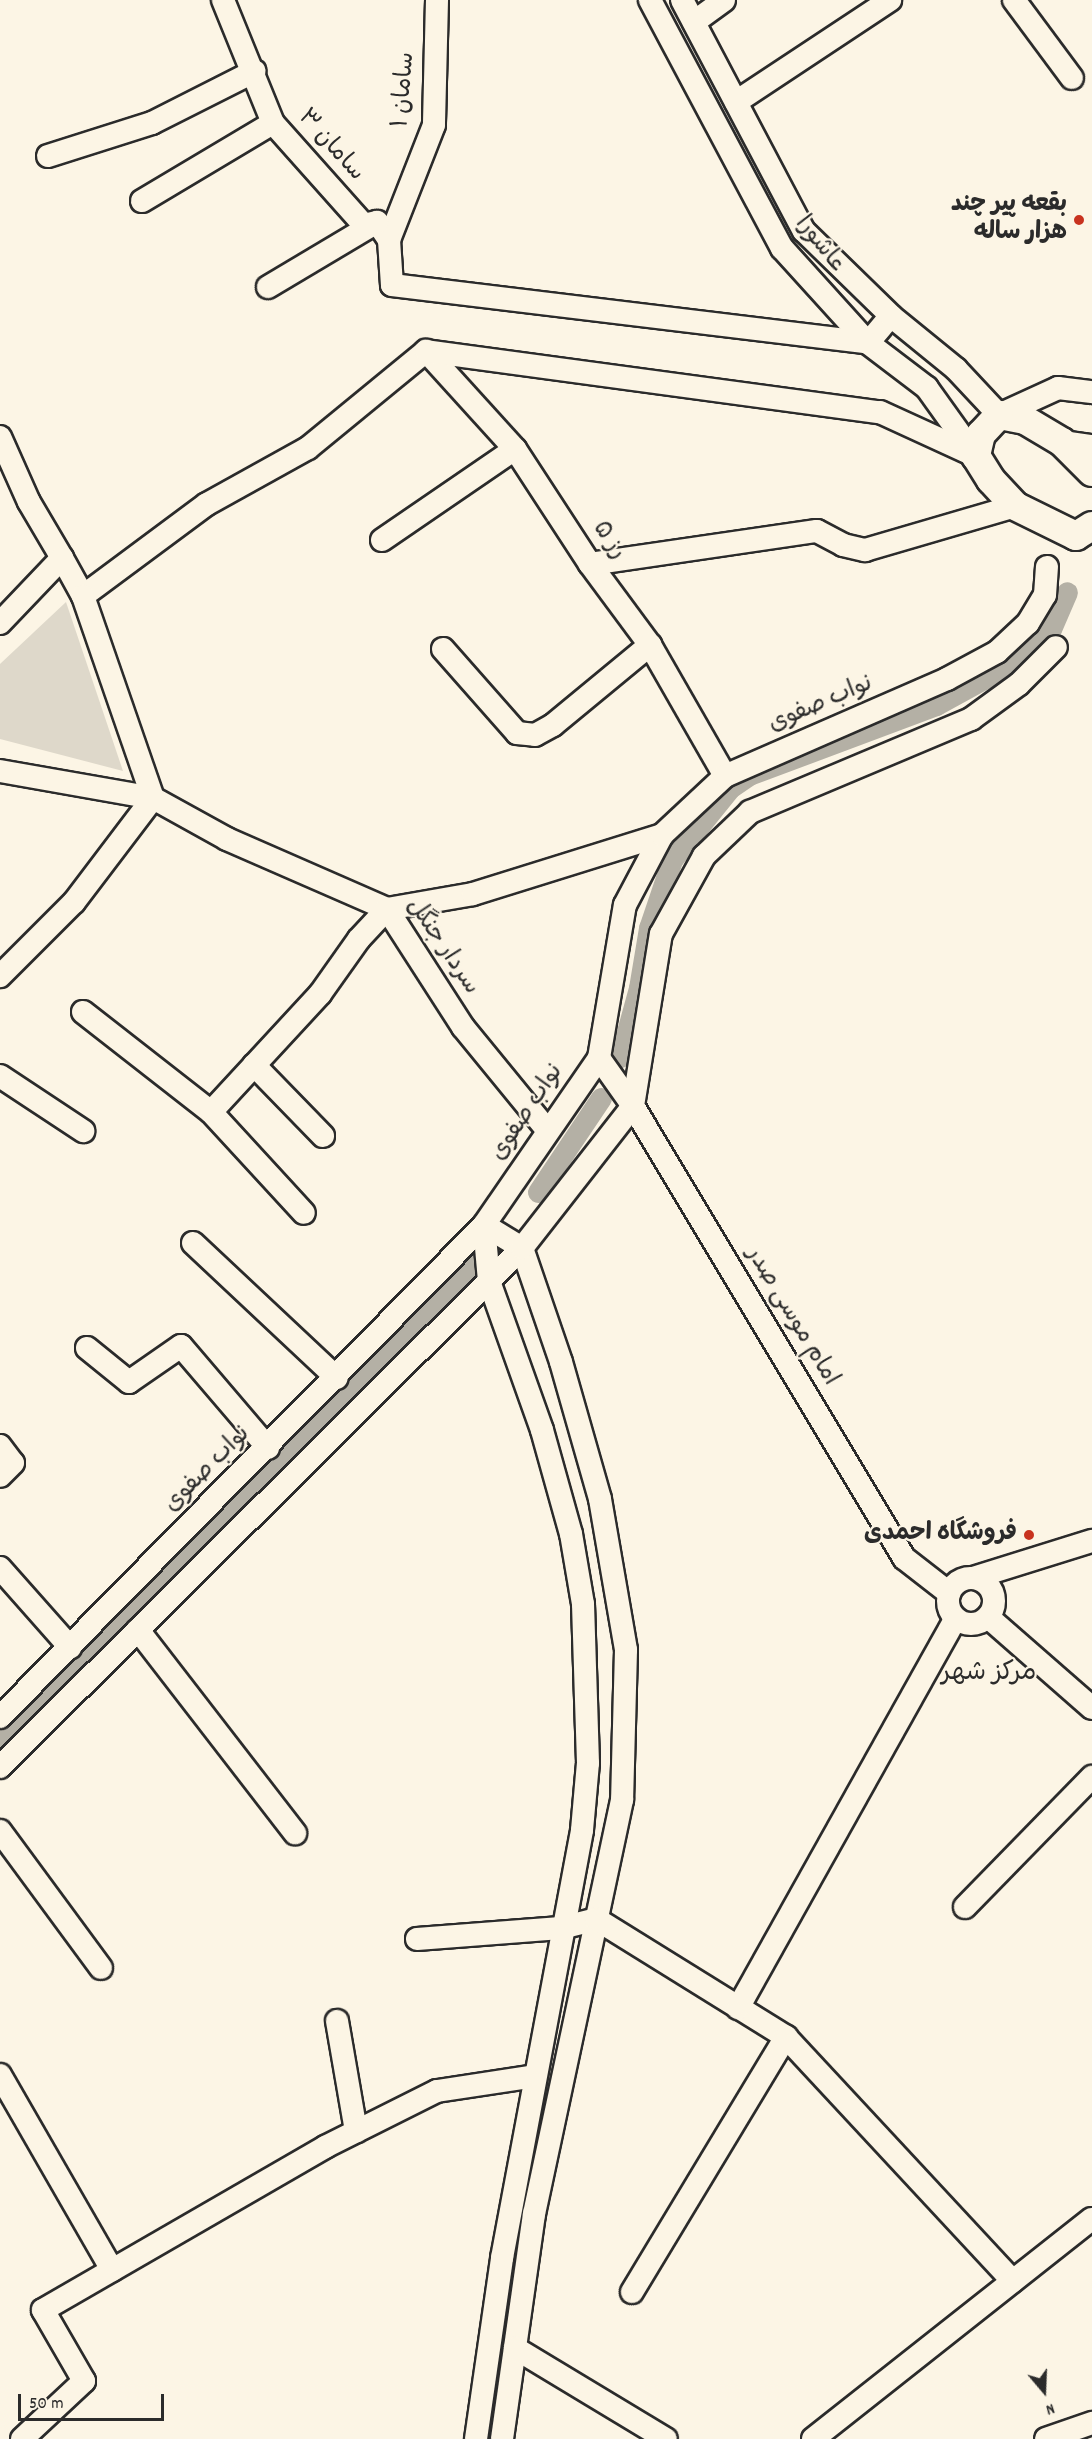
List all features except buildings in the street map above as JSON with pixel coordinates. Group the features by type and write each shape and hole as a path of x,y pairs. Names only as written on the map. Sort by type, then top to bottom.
{"main road":[{"path":"1087,535 1016,506 991,480 976,456 981,434 999,415 1025,420 1062,442 1092,472"}],"street":[{"name":"سامان ۳","path":"223,0 241,50 255,71 273,123 364,225 383,231"},
{"name":"سامان ۱","path":"437,0 434,125 383,231 392,285 868,343"},
{"name":"عاشورا","path":"650,0 782,248 868,343 927,388 976,456"},
{"name":"عاشورا","path":"682,0 804,231 891,316 956,369 999,415"},
{"path":"694,22 724,0"},
{"path":"736,102 890,0"},
{"path":"1014,0 1072,78"},
{"path":"48,156 152,123 255,71"},
{"path":"142,201 273,123"},
{"path":"268,287 383,231"},
{"path":"868,343 891,316"},
{"path":"83,596 207,504 308,448 426,351 880,412 976,456"},
{"name":"رز ۵","path":"426,351 515,448 590,564 650,645 725,776"},
{"path":"999,415 1058,388 1092,392"},
{"path":"0,437 29,502 83,596 153,798 74,902 0,976"},
{"path":"1062,442 1092,446"},
{"path":"382,540 515,448"},
{"path":"590,564 817,531 843,545 865,550 1016,506"},
{"path":"0,623 62,558"},
{"name":"نواب صفوی","path":"0,1717 268,1448 484,1226 599,1058 625,905 662,835 725,776 947,679 997,652 1028,622 1045,595 1047,567"},
{"path":"443,649 518,733 535,735 553,724 650,645"},
{"path":"0,1767 522,1248 633,1106 661,934 704,856 750,812 971,719 1019,684 1056,647"},
{"name":"سردار جنگل","path":"0,771 153,798 227,839 387,909 463,1027 548,1131"},
{"path":"211,1112 320,994 359,939 387,909 473,894 662,835"},
{"path":"82,1012 211,1112 304,1212"},
{"name":"امام موسی صدر","path":"599,1058 633,1106 904,1558 949,1593"},
{"path":"254,1065 323,1136"},
{"path":"0,1076 84,1131"},
{"path":"484,1226 522,1248 561,1362 600,1499 626,1650 622,1800 534,2214 502,2439"},
{"path":"477,2439 502,2258 561,1928 582,1830 588,1763 583,1604 571,1534 542,1430 489,1281 484,1226"},
{"path":"193,1243 337,1378"},
{"path":"87,1348 129,1382 181,1346 268,1448"},
{"path":"0,1446 14,1463 0,1476"},
{"path":"973,1578 986,1584 994,1597 988,1617 975,1624 955,1619 948,1607 949,1593 961,1580 1092,1541"},
{"path":"0,1568 70,1647"},
{"path":"988,1617 1092,1708"},
{"path":"738,2008 955,1619"},
{"path":"138,1629 295,1833"},
{"path":"965,1907 1092,1777"},
{"path":"0,1831 100,1968"},
{"path":"417,1939 561,1928 596,1918 786,2037 1013,2281"},
{"path":"337,2021 356,2131"},
{"path":"632,2292 786,2037"},
{"path":"0,2075 112,2270"},
{"path":"22,2439 84,2381 43,2310 356,2131 436,2091 535,2076"},
{"path":"813,2439 1092,2219"},
{"path":"515,2348 666,2439"},
{"path":"1046,2439 1092,2423"}],"shaded area":[{"path":"66,602 123,771 0,739 0,664"}],"waterway":[{"path":"620,1057 639,988 649,928 672,860 730,788 749,775 936,705 1004,668 1051,629 1067,592"},
{"path":"538,1192 601,1098"},
{"path":"0,1741 490,1247"}],"place":[{"name":"بقعه پیر چند هزار ساله","path":"1079,220"},
{"name":"فروشگاه احمدی","path":"1029,1535"}],"district":[{"name":"مرکز شهر","path":"989,1674"}]}
